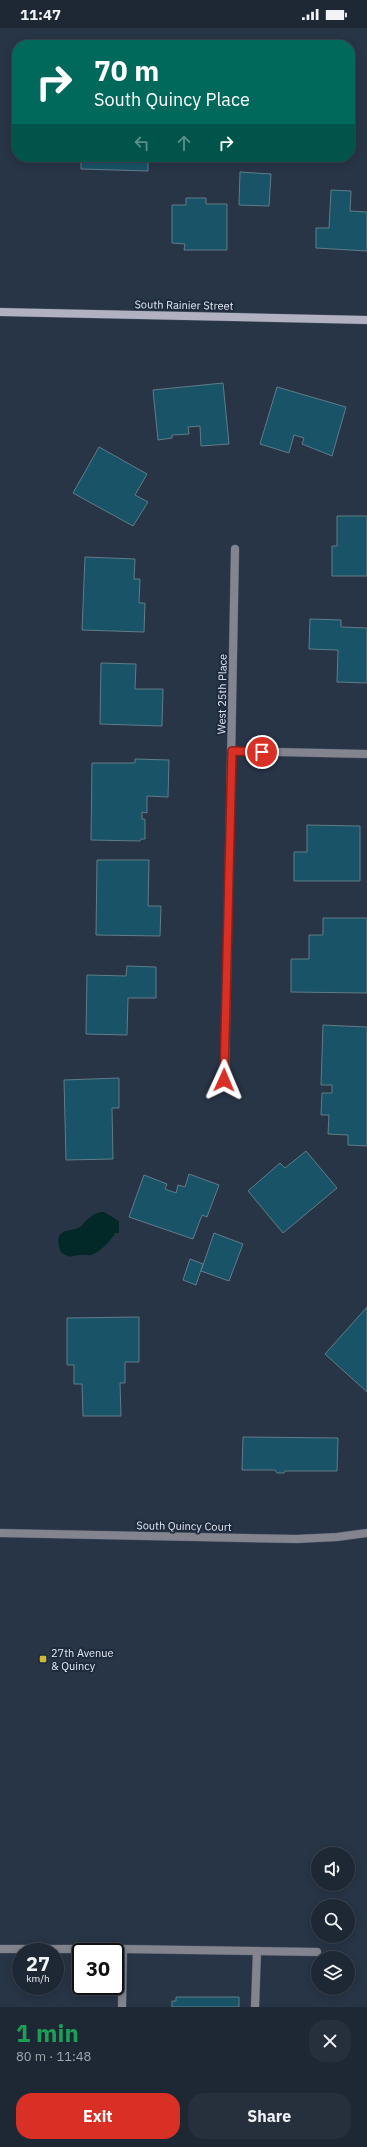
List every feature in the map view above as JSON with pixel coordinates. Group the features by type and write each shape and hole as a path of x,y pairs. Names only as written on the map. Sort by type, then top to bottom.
{"street":[{"name":"South Rainier Street","path":"0,312 367,320"},
{"name":"West 25th Place","path":"224,1080 235,549"},
{"path":"232,751 367,754"},
{"name":"South Quincy Court","path":"0,1533 297,1539 337,1538 367,1533"},
{"path":"0,1949 72,1949"},
{"path":"124,1949 311,1952"},
{"path":"255,2007 257,1951"},
{"path":"122,1995 122,2007"}],"shaded area":[{"path":"100,1212 104,1212 119,1221 119,1233 115,1233 105,1246 91,1255 69,1256 61,1252 58,1243 61,1234 78,1228 88,1218"}],"building":[{"path":"81,162 148,162 148,171 81,169"},
{"path":"240,172 271,174 269,206 239,205"},
{"path":"331,190 351,191 350,211 367,212 367,251 316,248 316,228 329,228"},
{"path":"186,198 206,198 206,204 227,204 227,250 184,250 185,244 172,243 172,205 186,205"},
{"path":"223,383 229,444 201,446 200,426 188,427 189,434 172,435 172,438 158,440 153,390"},
{"path":"277,387 346,407 332,456 302,444 304,438 294,435 289,453 260,444"},
{"path":"99,447 147,474 135,495 148,502 133,526 73,493"},
{"path":"337,516 367,516 367,576 332,576 332,546 337,546"},
{"path":"85,557 135,559 134,579 140,579 139,603 145,603 144,632 82,630"},
{"path":"310,619 341,620 341,627 367,628 367,683 337,682 338,650 309,649"},
{"path":"101,663 136,664 135,689 163,689 162,726 100,724"},
{"path":"135,759 169,760 168,797 147,796 147,813 142,812 142,819 145,819 145,839 141,839 140,841 91,840 92,763 135,763"},
{"path":"307,825 360,826 360,881 294,881 294,852 307,852"},
{"path":"97,860 149,860 148,906 161,906 160,936 96,935"},
{"path":"323,918 367,918 367,993 291,992 291,959 309,959 309,935 323,935"},
{"path":"127,966 156,967 156,998 128,998 127,1035 86,1034 87,975 126,976"},
{"path":"323,1025 367,1027 367,1146 348,1145 348,1135 328,1134 329,1115 321,1115 322,1093 332,1093 332,1085 321,1085"},
{"path":"119,1078 119,1108 112,1108 113,1159 66,1160 64,1080"},
{"path":"306,1151 337,1188 283,1233 248,1191 280,1163 285,1168"},
{"path":"189,1174 219,1185 207,1217 202,1215 193,1239 129,1217 144,1175 167,1184 165,1189 176,1193 178,1185 185,1187"},
{"path":"214,1233 243,1244 229,1281 201,1271"},
{"path":"190,1259 203,1264 196,1285 183,1280"},
{"path":"367,1307 367,1392 325,1354"},
{"path":"139,1317 139,1362 125,1362 125,1383 120,1383 121,1416 83,1416 82,1384 74,1384 74,1365 67,1365 67,1318"},
{"path":"243,1437 338,1438 337,1471 285,1471 284,1473 277,1473 275,1470 242,1470"},
{"path":"176,1997 239,1997 239,2007 172,2007 172,2001 176,2001"}],"place":[{"name":"27th Avenue & Quincy","path":"43,1659"}],"route":[{"path":"224,1080 232,751 262,752"}]}
